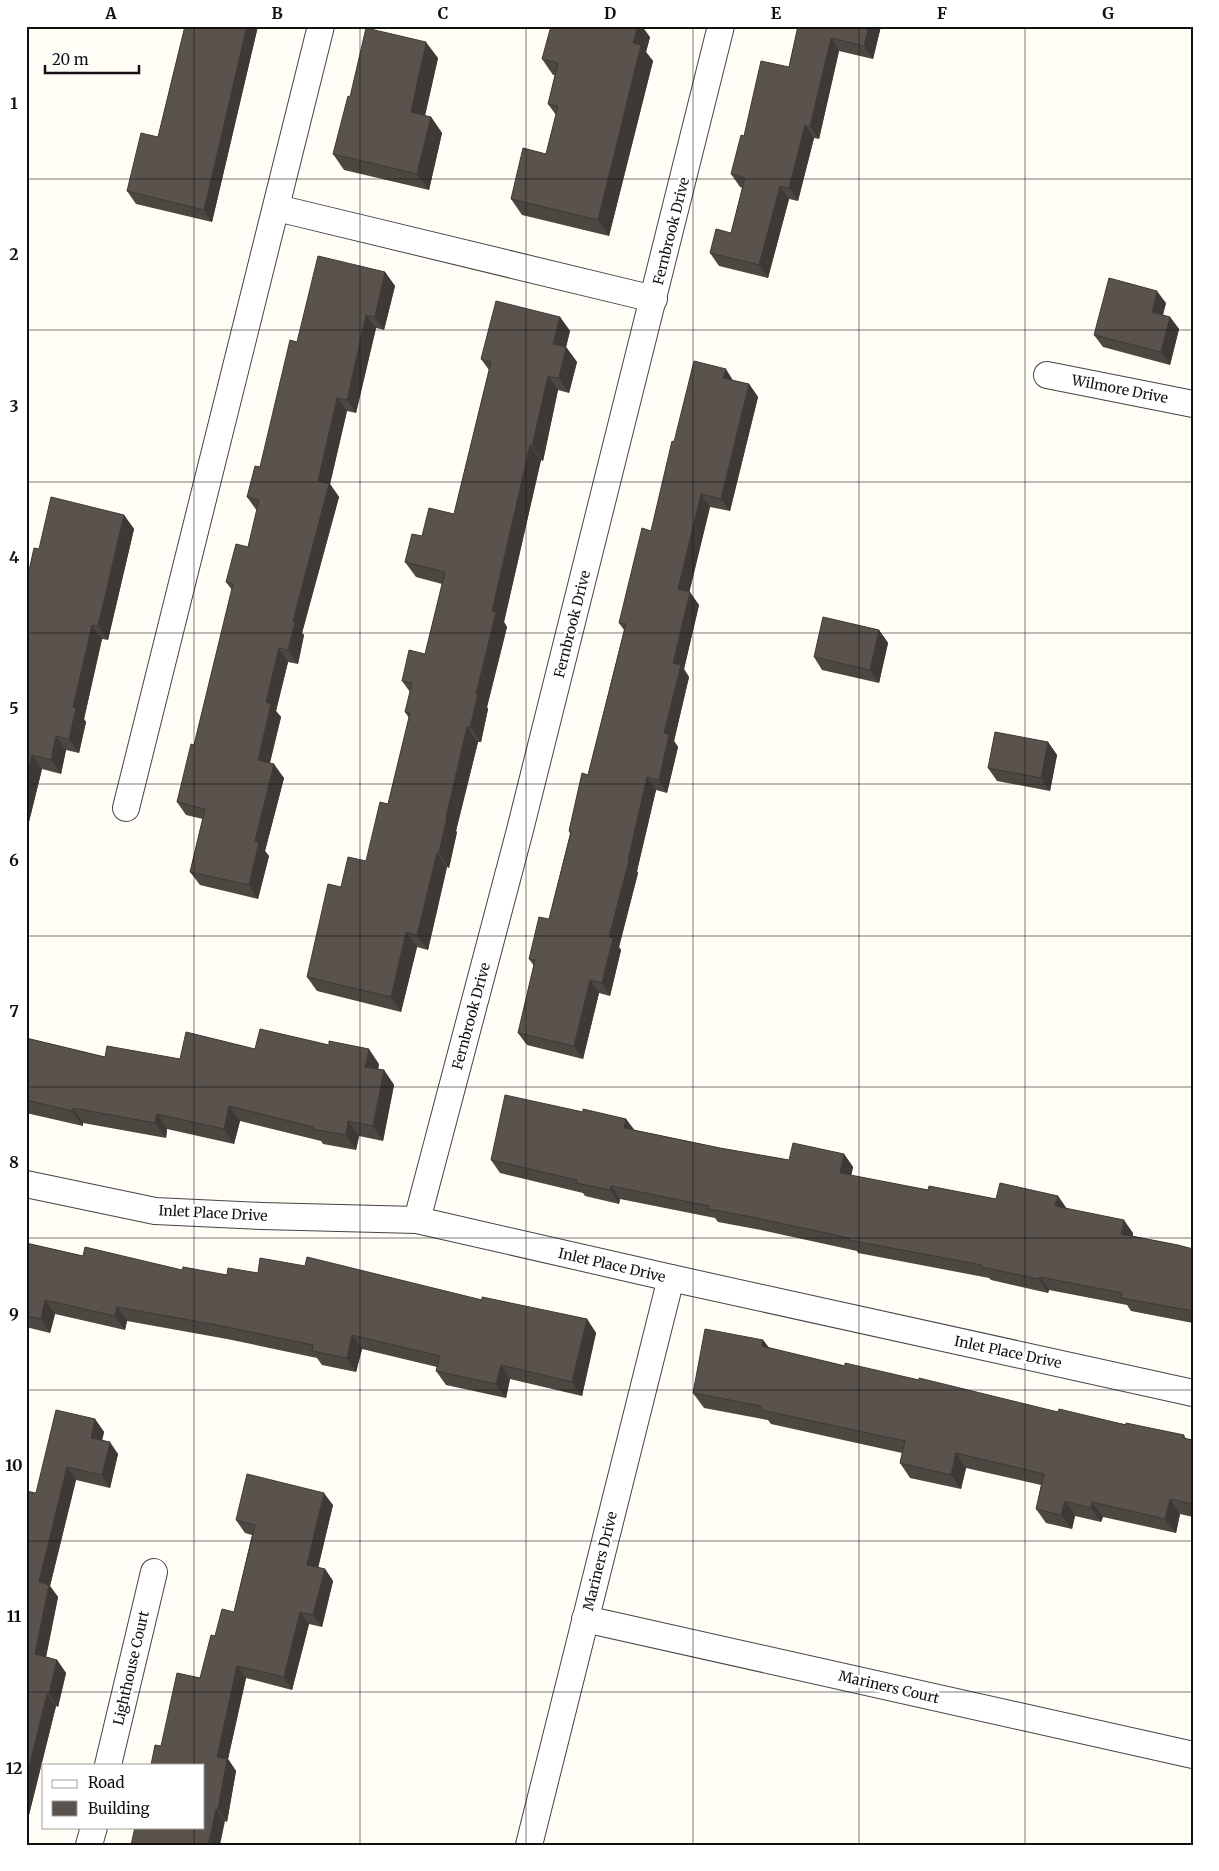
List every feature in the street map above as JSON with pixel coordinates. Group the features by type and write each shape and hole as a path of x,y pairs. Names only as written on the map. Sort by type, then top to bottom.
{"street":[{"path":"126,808 321,26"},
{"name":"Fernbrook Drive","path":"417,1220 520,830 721,26"},
{"path":"277,208 654,299"},
{"name":"Wilmore Drive","path":"1047,375 1193,404"},
{"name":"Inlet Place Drive","path":"26,1184 155,1211 417,1220 670,1278 1193,1393"},
{"name":"Mariners Drive","path":"529,1845 670,1278"},
{"name":"Lighthouse Court","path":"108,1764 154,1572"},
{"name":"Mariners Court","path":"585,1619 1193,1755"},
{"path":"89,1845 94,1828"}],"building":[{"path":"185,26 247,26 204,210 127,191 141,133 158,137"},
{"path":"551,26 637,26 633,43 641,45 598,220 511,199 523,148 546,154 558,106 548,104 558,63 542,59"},
{"path":"798,26 869,26 864,46 831,38 810,127 805,125 789,188 780,186 759,265 710,253 716,229 731,233 745,178 731,174 741,135 744,136 761,61 789,67"},
{"path":"366,28 426,42 411,112 431,117 417,174 333,154 348,96 350,97"},
{"path":"318,256 385,272 375,317 366,315 347,400 337,398 318,481 329,484 293,621 295,622 288,650 279,648 266,702 271,704 258,760 274,764 255,841 259,842 249,885 190,872 205,809 177,802 191,744 194,745 233,584 226,582 236,544 248,547 259,500 247,497 255,466 260,467 290,340 297,342"},
{"path":"1109,278 1157,291 1152,312 1170,317 1161,352 1094,335"},
{"path":"496,301 560,317 553,344 566,347 559,378 548,376 532,446 530,445 492,611 496,612 476,694 478,694 470,727 467,727 439,853 437,853 417,935 406,932 391,997 307,977 328,884 341,887 348,857 366,861 380,802 388,804 410,713 405,712 412,683 402,681 409,650 425,654 445,572 405,562 412,534 422,536 429,508 454,514 491,362 481,359"},
{"path":"694,361 726,369 723,378 749,384 721,499 701,494 678,589 690,592 673,663 681,665 664,733 669,735 659,780 647,777 629,860 609,937 613,938 602,983 590,980 574,1046 518,1033 535,960 529,959 539,917 549,919 571,832 569,831 582,773 588,775 626,624 619,623 642,528 651,531 672,441 674,442"},
{"path":"51,497 124,515 98,626 92,625 73,707 76,708 69,739 56,736 51,760 32,755 26,780 26,584 34,548 39,549"},
{"path":"823,617 879,630 870,670 814,657"},
{"path":"995,732 1048,742 1041,778 988,768"},
{"path":"260,1029 329,1045 329,1041 369,1049 365,1067 384,1070 373,1126 348,1121 346,1135 312,1129 313,1127 229,1106 224,1129 157,1114 155,1123 73,1108 72,1111 26,1100 26,1038 105,1057 107,1046 180,1059 186,1032 255,1049"},
{"path":"505,1095 626,1119 624,1128 720,1148 789,1160 793,1143 844,1154 840,1173 928,1190 929,1186 996,1199 1000,1183 1058,1196 1055,1206 1124,1220 1121,1234 1193,1249 1193,1311 1121,1298 1122,1293 1040,1277 1039,1279 981,1267 982,1265 849,1240 849,1238 708,1209 709,1206 611,1186 610,1190 576,1183 577,1180 491,1160"},
{"path":"26,1243 83,1256 85,1247 182,1270 183,1267 227,1275 228,1268 258,1273 260,1258 305,1266 307,1257 482,1300 482,1297 587,1319 572,1382 501,1365 496,1384 436,1371 440,1356 352,1335 347,1358 312,1351 313,1345 117,1307 115,1316 45,1300 41,1319 26,1316"},
{"path":"705,1329 763,1340 762,1346 845,1366 845,1363 919,1380 919,1378 1058,1412 1059,1409 1126,1425 1126,1423 1184,1435 1183,1438 1193,1440 1193,1504 1170,1499 1165,1519 1092,1502 1091,1508 1065,1501 1061,1515 1036,1509 1044,1474 956,1453 951,1475 900,1463 905,1441 761,1410 761,1406 693,1393"},
{"path":"56,1410 95,1419 91,1438 110,1442 102,1475 67,1467 39,1582 49,1585 35,1654 57,1660 26,1779 26,1491 36,1493"},
{"path":"247,1474 324,1493 307,1565 325,1569 313,1615 300,1612 284,1677 237,1666 217,1757 227,1759 218,1809 216,1809 208,1845 131,1845 135,1828 205,1828 205,1764 151,1764 155,1745 161,1746 177,1673 200,1678 211,1635 215,1636 222,1609 234,1612 255,1525 236,1520"}]}
